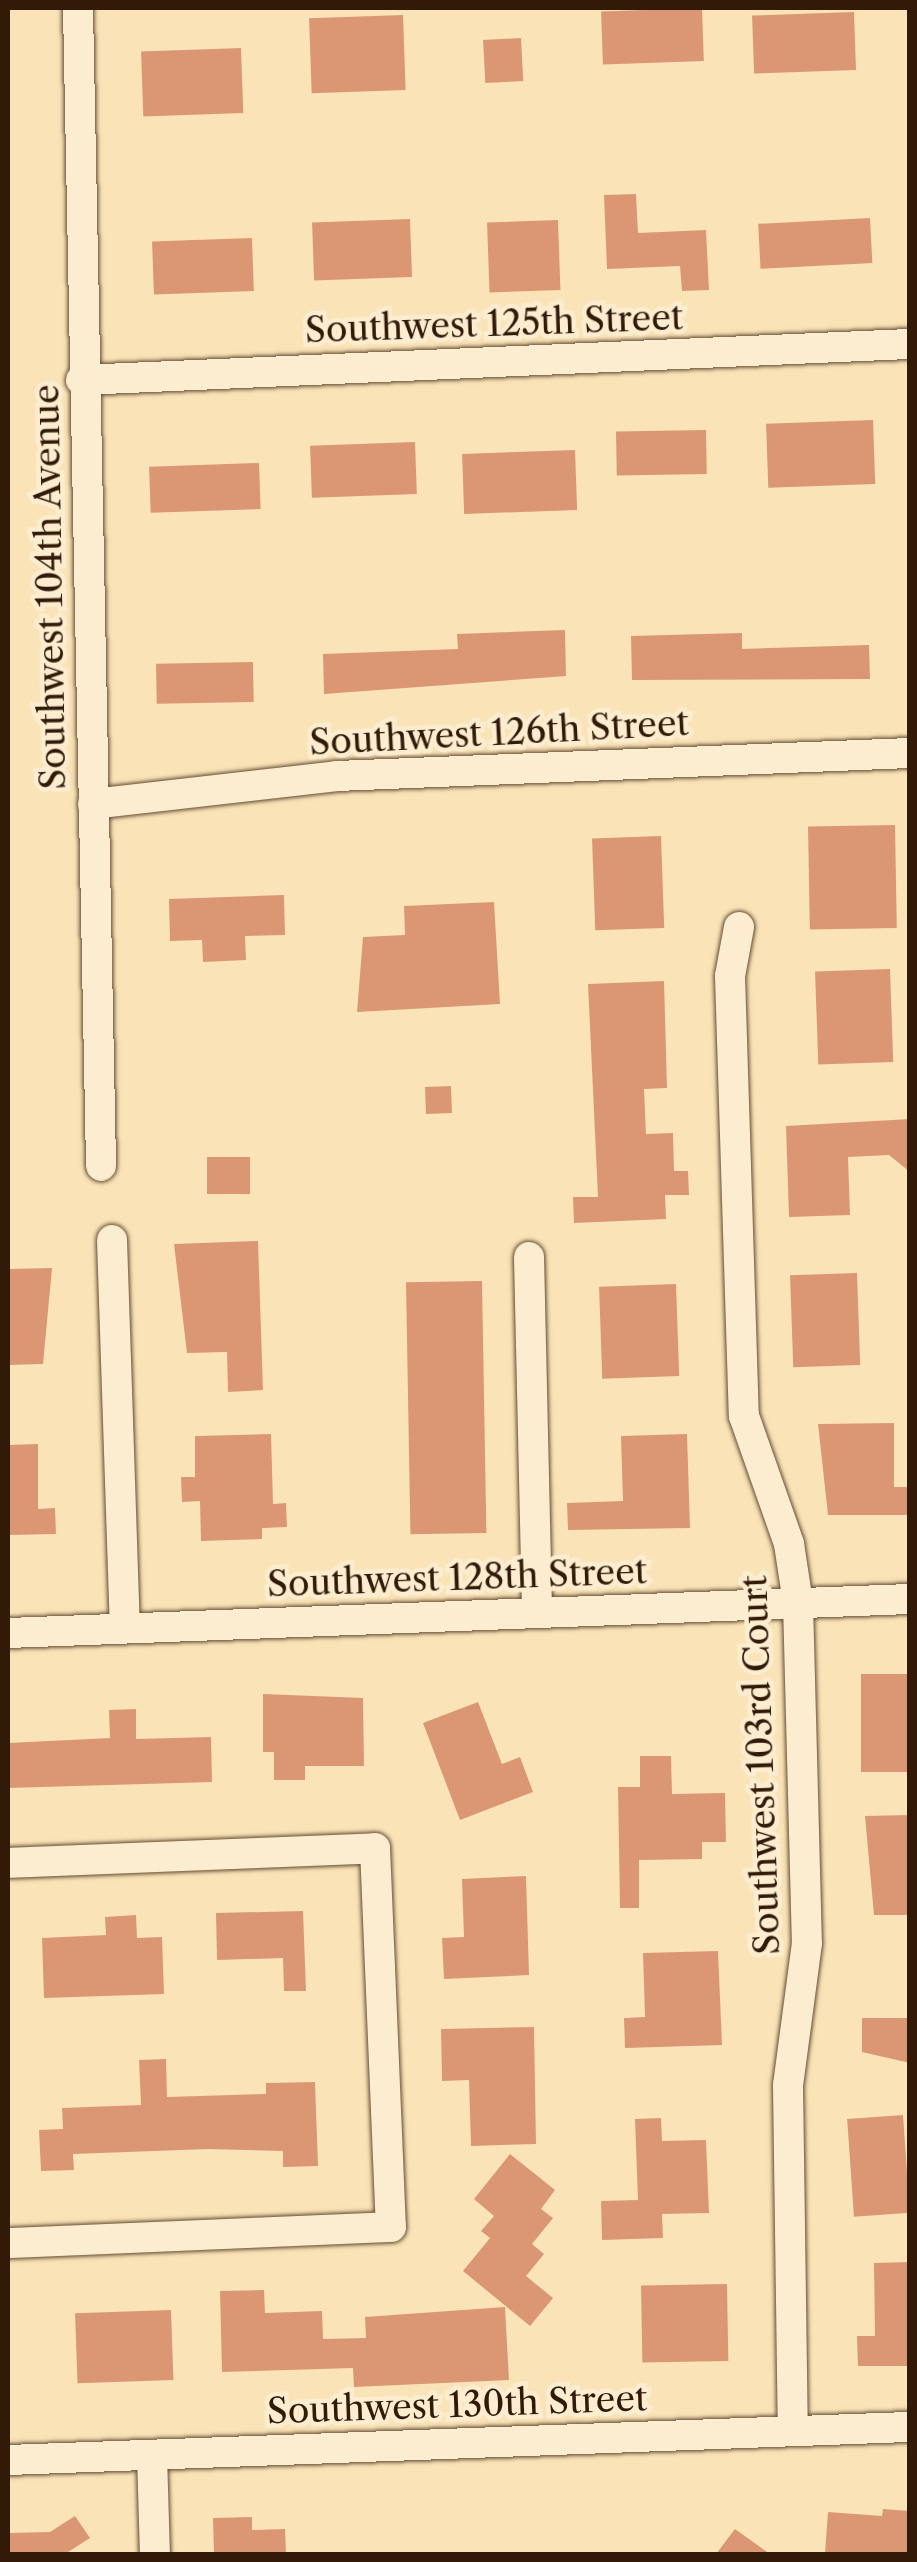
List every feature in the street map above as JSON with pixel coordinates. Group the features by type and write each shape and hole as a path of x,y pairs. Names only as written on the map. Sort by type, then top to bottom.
{"street":[{"name":"Southwest 104th Avenue","path":"78,8 88,306 82,380 101,1166"},
{"name":"Southwest 125th Street","path":"82,380 910,344"},
{"name":"Southwest 126th Street","path":"93,804 337,776 910,752"},
{"name":"Southwest 103rd Court","path":"738,926 730,976 744,1416 789,1544 798,1602 807,1943 788,2084 793,2430"},
{"path":"112,1240 125,1628"},
{"path":"529,1257 537,1612"},
{"name":"Southwest 128th Street","path":"8,1632 910,1599"},
{"path":"8,1863 375,1848 391,2227 8,2243"},
{"name":"Southwest 130th Street","path":"8,2460 910,2427"},
{"path":"152,2455 155,2554"}],"building":[{"path":"702,8 704,61 603,64 601,12"},
{"path":"854,12 856,70 754,74 752,16"},
{"path":"403,15 406,90 312,93 309,18"},
{"path":"521,38 523,81 485,83 483,40"},
{"path":"241,48 243,113 143,116 141,51"},
{"path":"636,194 638,233 706,230 709,290 682,291 680,266 607,269 604,195"},
{"path":"870,218 872,263 761,269 758,224"},
{"path":"410,219 412,277 314,280 312,222"},
{"path":"558,220 560,290 489,292 487,222"},
{"path":"252,238 254,291 154,294 152,241"},
{"path":"873,420 875,484 768,488 766,424"},
{"path":"706,430 707,474 617,476 616,432"},
{"path":"415,442 417,494 312,498 310,446"},
{"path":"575,450 577,510 464,514 462,454"},
{"path":"259,463 261,509 151,513 149,467"},
{"path":"565,630 566,676 324,694 323,654 458,649 457,634"},
{"path":"742,633 742,649 869,645 870,679 632,680 631,636"},
{"path":"253,662 254,702 157,704 156,664"},
{"path":"895,825 897,928 810,930 808,827"},
{"path":"661,836 664,928 595,930 592,838"},
{"path":"284,895 285,935 245,936 246,960 203,962 202,940 170,941 169,899"},
{"path":"494,902 500,1004 357,1012 363,937 405,935 404,906"},
{"path":"890,969 893,1062 818,1065 815,972"},
{"path":"664,981 667,1088 644,1089 646,1134 673,1133 674,1171 688,1171 689,1195 665,1195 666,1219 574,1223 573,1197 598,1197 588,984"},
{"path":"451,1086 452,1113 426,1114 425,1087"},
{"path":"910,1119 910,1172 889,1155 848,1157 850,1215 789,1217 786,1126"},
{"path":"207,1157 250,1157 250,1194 207,1194"},
{"path":"258,1241 263,1390 228,1392 227,1352 187,1353 174,1244"},
{"path":"52,1268 43,1364 8,1365 8,1269"},
{"path":"857,1273 860,1365 793,1367 790,1275"},
{"path":"482,1281 486,1533 410,1534 406,1282"},
{"path":"676,1284 679,1376 602,1379 599,1287"},
{"path":"894,1423 894,1487 910,1487 910,1515 828,1515 818,1424"},
{"path":"271,1434 273,1504 286,1503 287,1527 262,1528 262,1539 201,1541 200,1501 182,1502 181,1477 195,1477 195,1436"},
{"path":"687,1434 690,1528 568,1530 567,1503 623,1501 621,1436"},
{"path":"38,1444 38,1509 55,1508 56,1534 8,1535 8,1445"},
{"path":"861,1674 910,1674 910,1772 861,1772"},
{"path":"263,1694 363,1698 364,1766 305,1766 305,1780 274,1780 274,1752 263,1752"},
{"path":"478,1702 502,1764 520,1757 533,1792 460,1820 423,1723"},
{"path":"136,1709 136,1739 211,1737 212,1782 8,1788 8,1743 110,1738 109,1710"},
{"path":"640,1756 671,1756 672,1794 725,1793 726,1842 702,1842 702,1859 639,1860 639,1908 620,1908 618,1787 640,1787"},
{"path":"910,1815 910,1915 874,1915 865,1816"},
{"path":"526,1876 529,1975 444,1979 442,1938 464,1937 462,1879"},
{"path":"303,1911 306,1991 284,1991 283,1958 217,1960 216,1913"},
{"path":"136,1915 137,1938 162,1937 164,1994 44,1998 42,1938 106,1935 105,1917"},
{"path":"718,1951 722,2045 625,2048 624,2018 645,2017 643,1953"},
{"path":"862,2018 910,2018 910,2063 862,2052"},
{"path":"534,2027 536,2144 471,2146 469,2080 442,2081 441,2029"},
{"path":"166,2059 167,2097 266,2094 266,2083 315,2082 318,2166 283,2167 283,2151 208,2149 73,2154 74,2170 41,2171 39,2130 63,2129 62,2108 141,2105 139,2060"},
{"path":"903,2115 910,2213 854,2217 847,2119"},
{"path":"661,2118 662,2141 706,2140 709,2213 662,2214 663,2238 602,2240 601,2201 638,2200 635,2119"},
{"path":"510,2154 555,2190 541,2209 553,2218 532,2244 544,2254 526,2276 553,2298 530,2326 463,2271 490,2238 481,2231 494,2216 474,2199"},
{"path":"910,2262 910,2366 858,2366 857,2336 875,2336 874,2263"},
{"path":"727,2284 728,2361 642,2362 641,2286"},
{"path":"264,2290 265,2313 322,2311 323,2339 366,2338 365,2317 505,2307 509,2380 354,2387 353,2368 222,2372 220,2291"},
{"path":"171,2310 173,2380 78,2383 75,2313"},
{"path":"883,2509 910,2511 910,2554 825,2554 828,2512 882,2516"},
{"path":"75,2516 90,2538 65,2554 8,2554 8,2533 50,2532"},
{"path":"252,2517 252,2530 285,2529 286,2554 214,2554 213,2518"},
{"path":"735,2529 770,2554 716,2554"}]}
